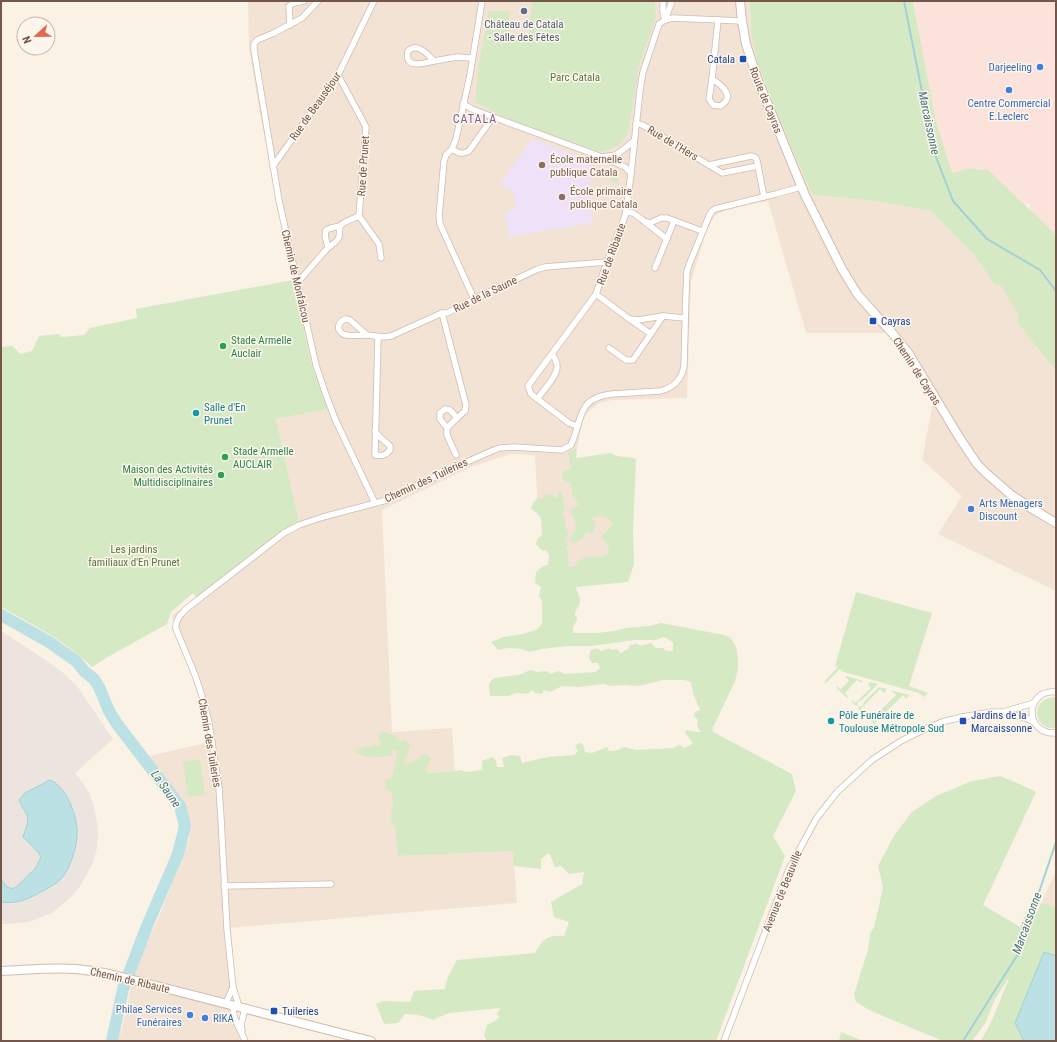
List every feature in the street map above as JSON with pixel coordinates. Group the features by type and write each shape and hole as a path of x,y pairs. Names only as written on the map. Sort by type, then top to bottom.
{"street":[{"path":"304,1 294,3 289,6 290,25 302,18 318,1"},
{"name":"Rue de Beauséjour","path":"273,166 338,75 374,1"},
{"path":"474,299 444,234 439,216 444,161 446,155 452,149 456,139 470,75 482,1"},
{"path":"663,1 663,13 665,20 673,18 742,21"},
{"name":"Rue de Ribaute","path":"577,426 569,423 537,399 531,394 528,386 596,294 606,262 626,212 643,72 659,24 665,20 672,1"},
{"name":"Route de Cayras","path":"740,1 746,44 757,78 805,195"},
{"path":"712,79 718,82 726,92 727,98 725,103 720,106 713,105 709,99 718,20"},
{"name":"Chemin de Monfalcou","path":"290,25 257,40 254,44 279,201 311,344 325,392 335,419 375,503"},
{"path":"434,60 472,58"},
{"name":"Rue de Prunet","path":"338,75 366,127 360,216"},
{"path":"463,104 472,109 602,157 625,167 631,173"},
{"path":"452,149 458,153 469,151 493,117"},
{"name":"Rue de l'Hers","path":"636,123 648,128 722,173 758,166 757,158 755,156 709,165"},
{"path":"602,157 616,155 634,141"},
{"path":"758,166 764,197"},
{"name":"Chemin des Tuileries","path":"235,1006 224,886 219,788 209,723 203,699 176,629 179,617 186,609 284,533 299,525 323,516 387,500 460,465 500,448 514,447 562,450 572,445 582,410 591,401 601,396 612,394 660,391 670,388 681,375 684,366 687,271 708,216 716,209 801,186"},
{"name":"Chemin de Cayras","path":"805,195 840,265 858,295 909,354 977,464 986,474 1010,494 1056,523"},
{"path":"626,212 633,213 667,239"},
{"path":"328,247 325,238 326,230 340,226 345,222 360,216 379,244 381,258"},
{"path":"644,221 650,223 661,218 667,218 702,232"},
{"path":"655,268 674,221"},
{"path":"298,282 328,247 339,238 340,226"},
{"name":"Rue de la Saune","path":"367,335 350,320 343,320 339,325 339,330 343,334 378,337 391,336 447,312 538,269 545,267 606,262"},
{"path":"596,294 651,334"},
{"path":"442,313 466,405 464,411 447,428"},
{"path":"628,318 638,320 663,316 685,318"},
{"path":"609,348 626,360 633,360 663,316"},
{"path":"376,431 378,337"},
{"path":"537,399 556,372 557,366 552,354"},
{"path":"456,455 447,435 447,428 440,419 440,413 445,410 450,410 457,418"},
{"name":"Avenue de Beauville","path":"1003,712 1034,703 1039,696 1043,694 1056,692"},
{"path":"1034,703 1032,715 1034,722"},
{"name":"Avenue de Beauville","path":"724,1041 789,869 816,819 837,792 872,760 901,741 942,722 992,712 1003,712 1028,719 1034,722 1038,728 1050,733 1056,733"},
{"path":"224,886 331,884"},
{"name":"Chemin de Ribaute","path":"1,971 56,969 92,970 372,1041"},
{"name":"Chemin des Tuileries","path":"233,987 238,1003 235,1006"},
{"path":"235,1006 233,1014 245,1041"},
{"path":"235,1006 242,1033"}],"shaded area":[{"path":"248,1 750,1 751,32 757,61 774,106 812,195 874,201 931,211 975,256 995,285 1001,286 1019,316 1018,323 1056,371 1056,591 938,534 962,496 922,460 933,402 902,352 886,333 806,333 768,201 726,210 717,214 706,232 691,282 687,398 612,400 599,403 588,412 582,423 577,448 568,452 571,460 630,459 627,574 568,577 563,507 538,510 535,455 510,454 471,467 382,510 392,732 452,728 455,771 393,775 398,856 513,851 517,903 231,928 236,1017 244,1041 118,1041 122,1029 135,967 159,917 190,836 181,798 149,756 214,741 172,615 299,522 276,419 328,409 311,363 280,218 249,48"},
{"path":"913,1 1056,1 1056,235 1030,211 1029,204 1025,205 987,170 970,168 952,174 936,122"},
{"name":"École primaire publique Catala","path":"532,139 590,161 592,223 509,237 506,213 518,207 516,207 514,192 500,184"},
{"path":"1,631 40,656 62,672 77,686 113,739 75,773 89,793 94,807 98,835 97,848 93,862 81,885 72,896 52,913 29,922 7,924 1,924"},
{"path":"1056,871 1056,907 1041,903"}],"green space":[{"name":"Parc Catala","path":"532,1 654,1 656,17 639,65 628,134 618,146 600,152 508,119 475,102 479,63 489,11 509,11 509,34 529,35"},
{"path":"750,1 913,1 936,122 952,173 970,168 980,170 987,169 1056,235 1056,371 1017,322 1019,316 1001,286 995,285 975,256 931,211 874,201 812,195 774,106 757,61 751,32"},
{"path":"610,173 615,173 618,178 618,184 611,180"},
{"name":"Les jardins familiaux d'En Prunet","path":"293,280 311,363 328,409 276,419 299,522 197,598 193,593 171,612 167,624 92,667 60,641 1,607 1,347 13,346 20,354 32,351 39,336 59,334 62,337 84,335 90,328 137,318 136,309"},
{"path":"577,448 576,458 611,453 617,456 634,458 636,460 633,532 634,564 628,582 576,587 580,602 575,613 577,620 573,627 573,633 615,631 625,628 649,626 661,623 724,635 731,638 736,647 738,669 735,681 712,730 792,774 796,791 773,836 785,856 716,1041 487,1041 484,1036 487,1025 499,1017 497,1013 501,1008 449,1013 433,1020 419,1015 405,1014 398,1023 384,1024 376,1004 383,1001 410,1002 414,991 445,989 447,979 457,960 535,953 543,941 549,937 564,936 569,922 554,917 551,902 582,884 584,872 569,874 561,866 555,867 549,853 541,859 541,869 514,866 513,851 398,856 395,828 392,824 391,815 393,806 392,792 386,789 385,780 392,778 397,754 396,750 393,749 392,755 370,757 356,753 356,750 365,746 371,747 373,744 377,746 382,744 377,738 382,731 395,736 400,741 404,740 410,744 404,764 410,763 425,754 431,759 425,769 428,773 460,770 466,772 482,770 482,761 493,757 496,761 497,767 504,767 502,758 512,755 520,756 522,763 548,757 574,755 578,751 575,746 579,743 583,744 585,752 592,753 607,747 609,751 615,751 625,747 636,750 673,748 680,745 685,748 693,743 685,733 686,730 701,732 697,726 698,720 694,716 695,712 700,710 693,693 691,682 684,680 663,680 638,686 611,686 604,684 578,687 562,686 550,692 544,690 542,694 535,693 533,690 527,694 516,693 508,696 490,696 489,684 494,678 519,675 530,670 537,672 547,671 550,674 559,671 564,674 596,672 600,668 598,663 592,663 589,658 591,650 597,648 601,651 610,648 611,650 617,649 621,653 628,649 630,645 637,644 641,646 651,643 656,648 663,648 666,651 673,651 673,642 664,637 656,640 635,640 592,646 567,646 530,652 522,649 508,648 498,650 491,642 504,637 523,634 538,629 542,623 542,602 539,595 541,587 535,583 536,572 543,566 548,565 549,555 546,550 543,551 536,544 538,538 542,536 542,523 538,514 531,508 533,503 538,498 542,499 545,495 551,494 556,498 558,497 558,492 561,491 565,508 563,512 568,535 565,542 569,545 566,547 569,561 568,567 575,566 582,559 592,557 599,558 608,553 609,548 601,537 613,524 609,519 599,516 591,518 596,523 593,533 590,534 589,532 583,535 583,539 574,543 570,541 570,537 575,530 576,524 570,510 579,505 572,494 571,483 563,480 562,472 571,469 568,452"},
{"path":"856,592 932,613 909,686 928,693 924,697 919,693 843,672 840,669 826,683 824,682 838,667 835,666"},
{"path":"847,676 863,681 861,683 857,680 845,693 848,696 847,698 836,687 837,686 841,689 849,681 846,677"},
{"path":"870,682 878,684 861,701 860,700 857,703 858,704 856,706 851,701 852,700 855,703 871,688 868,684"},
{"path":"879,687 887,689 884,693 880,689 861,709 864,713 863,714 858,708 864,704 863,703"},
{"path":"892,691 910,695 906,699 903,695 875,723 878,728 867,717 868,716 872,719 896,695"},
{"path":"1055,697 1056,728 1049,728 1043,725 1039,720 1037,714 1038,708 1046,699"},
{"path":"200,759 205,795 188,797 183,762"},
{"path":"1000,776 1036,792 983,905 1020,927 1029,907 1036,914 1041,903 1056,907 1056,1041 981,1041 992,1020 1010,976 995,999 986,1022 972,1041 943,1041 871,1011 856,1002 854,994 868,950 870,934 874,927 883,887 878,866 895,834 912,812 936,796 972,781"},
{"path":"841,1032 863,1041 839,1041"}],"water":[{"path":"50,780 63,790 76,819 76,845 68,869 60,880 34,895 16,902 1,902 1,879 5,885 15,888 35,869 41,857 23,837 28,821 19,800 25,793"},
{"path":"1044,952 1056,956 1056,1038 1055,1041 1024,1041 1015,1023"}],"waterway":[{"name":"Marcaissonne","path":"904,1 934,152 953,201 987,239 1040,270 1056,291"},
{"name":"La Saune","path":"1,615 49,642 76,661 85,672 94,679 109,711 117,724 180,806 185,826 178,854 147,926 123,989 112,1041"},
{"name":"Marcaissonne","path":"963,1041 1018,954 1056,842"}],"place":[{"name":"Château de Catala - Salle des Fêtes","path":"524,11"},
{"name":"Catala","path":"743,59"},
{"name":"Darjeeling","path":"1040,67"},
{"name":"Centre Commercial E.Leclerc","path":"1009,90"},
{"name":"École maternelle publique Catala","path":"542,165"},
{"name":"École primaire publique Catala","path":"562,197"},
{"name":"Cayras","path":"873,321"},
{"name":"Stade Armelle Auclair","path":"223,346"},
{"name":"Salle d'En Prunet","path":"196,413"},
{"name":"Stade Armelle AUCLAIR","path":"225,457"},
{"name":"Maison des Activités Multidisciplinaires","path":"221,475"},
{"name":"Arts Menagers Discount","path":"971,509"},
{"name":"Pôle Funéraire de Toulouse Métropole Sud","path":"831,721"},
{"name":"Jardins de la Marcaissonne","path":"963,721"},
{"name":"Tuileries","path":"274,1011"},
{"name":"Philae Services Funéraires","path":"190,1015"},
{"name":"RIKA","path":"205,1018"}],"district":[{"name":"CATALA","path":"475,119"}]}
